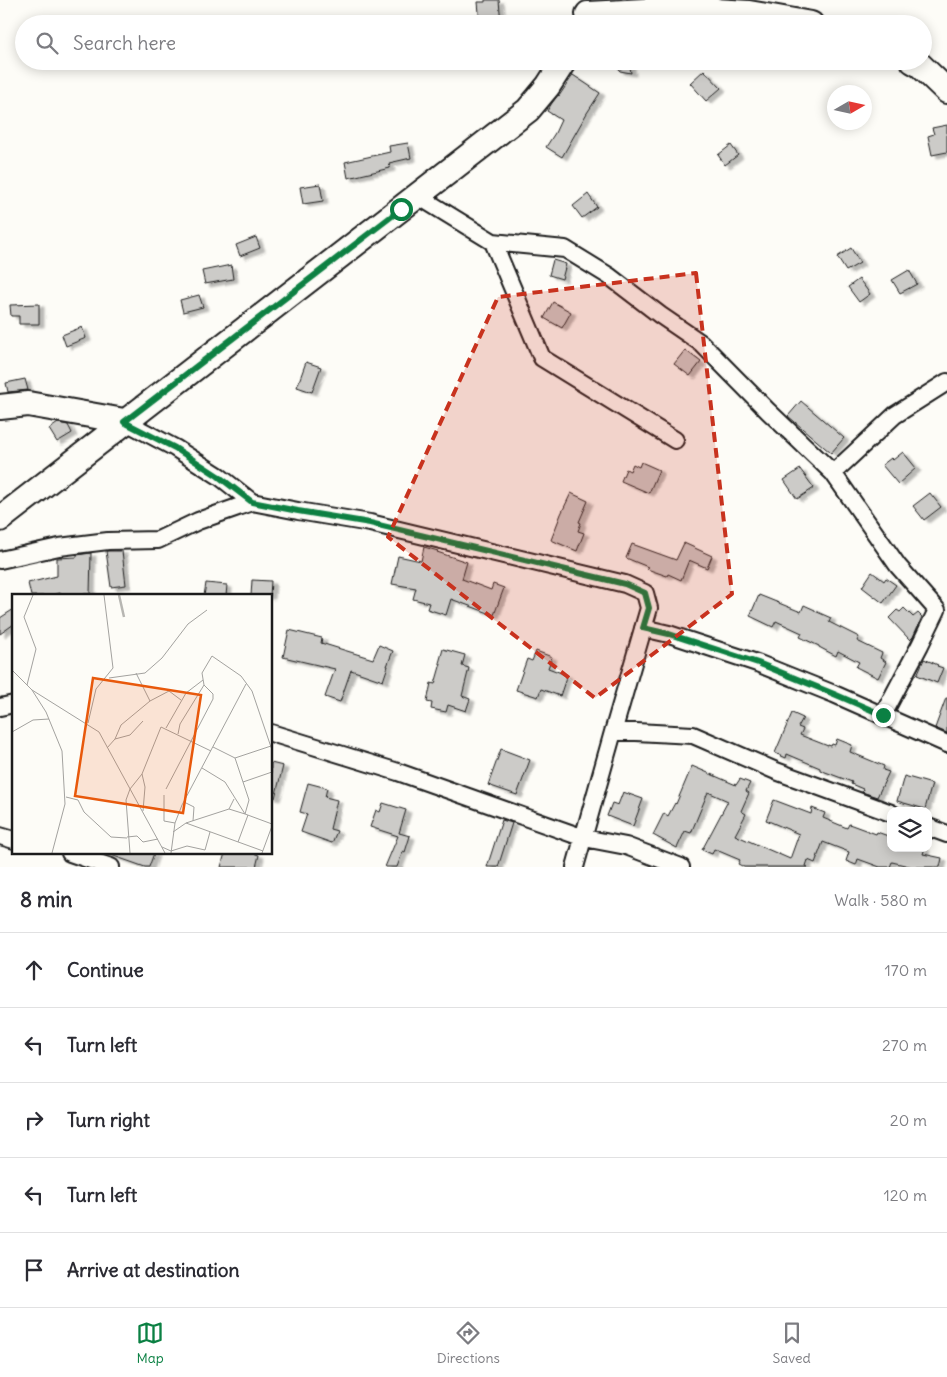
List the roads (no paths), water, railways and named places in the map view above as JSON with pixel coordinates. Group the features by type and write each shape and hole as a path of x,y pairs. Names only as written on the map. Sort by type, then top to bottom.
{"main road":[{"path":"588,12 681,9 760,15"},
{"path":"0,518 528,110 558,70"},
{"path":"925,70 947,91"},
{"path":"0,407 28,404 124,422"}],"street":[{"path":"418,196 493,242 565,249 609,276 660,315 701,343 833,473 898,566 937,610 883,715"},
{"path":"493,242 542,358 675,440"},
{"path":"833,473 895,415 947,382"},
{"path":"124,422 175,448 218,476 252,502 370,523 625,584 645,593 649,608 612,732 575,867"},
{"path":"0,560 59,547 108,541 158,540 198,521 252,502"},
{"path":"643,628 669,634 758,663 947,744"},
{"path":"612,732 694,735 776,771 887,812"},
{"path":"272,733 398,772 584,838 626,846 681,867"},
{"path":"932,828 947,834"},
{"path":"72,854 88,863 111,867"}]}
